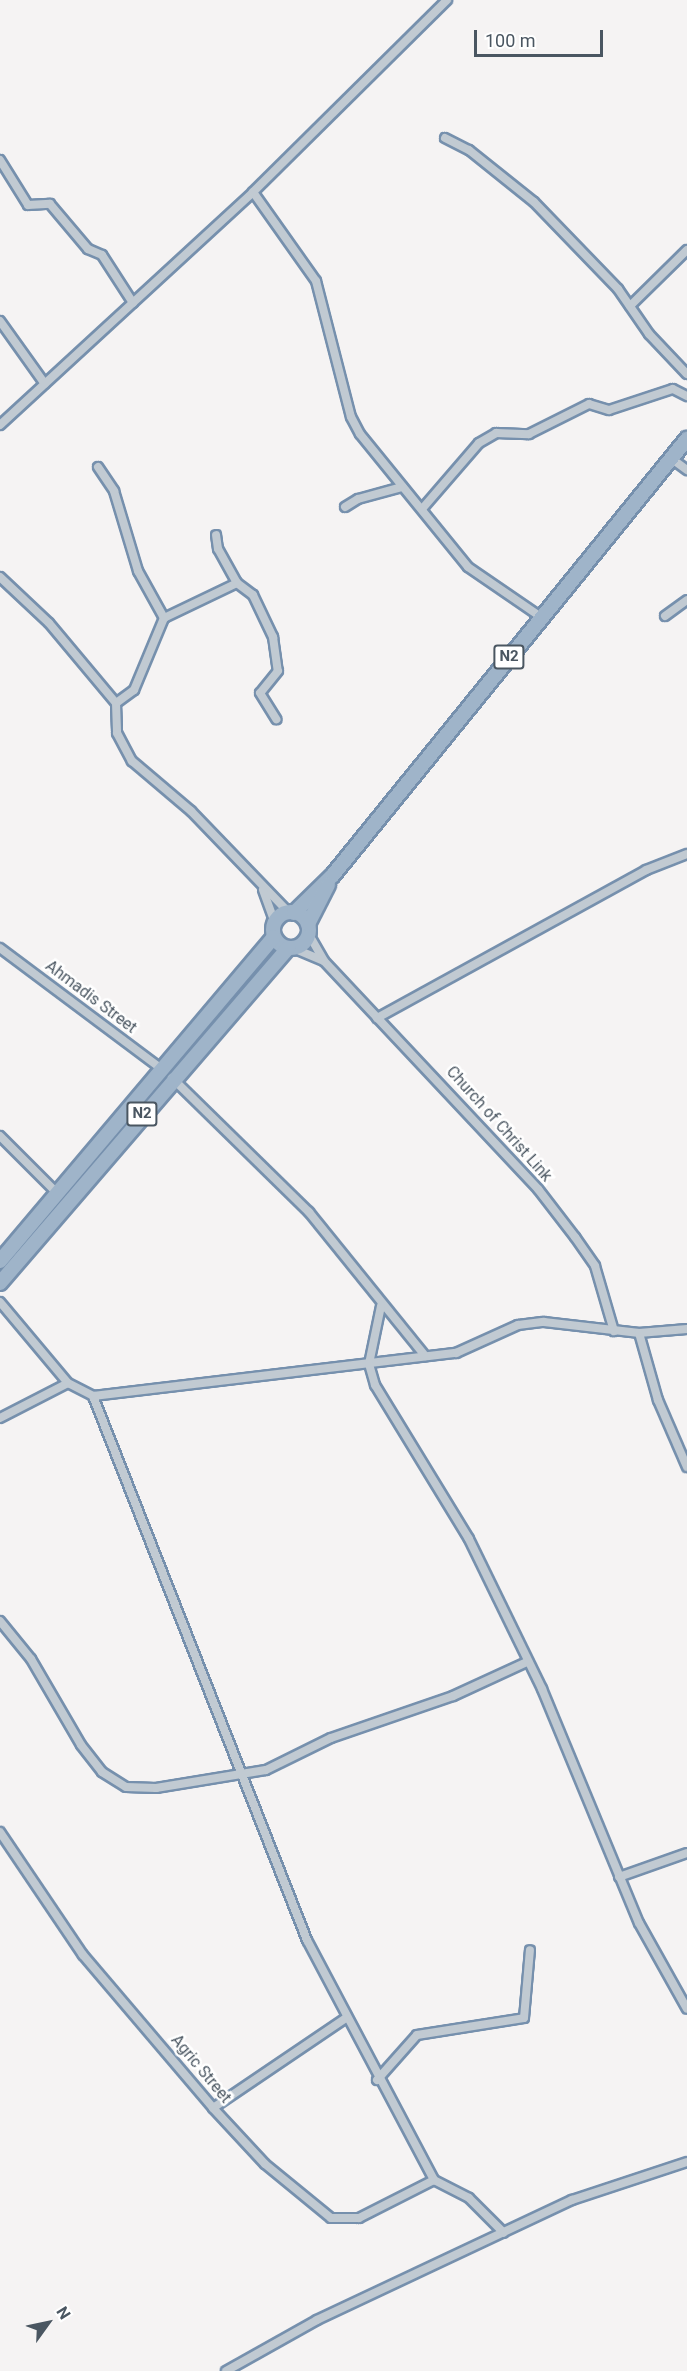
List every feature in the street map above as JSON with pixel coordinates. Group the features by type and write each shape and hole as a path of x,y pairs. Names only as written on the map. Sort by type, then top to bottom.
{"highway":[{"name":"N2","path":"291,913 333,875 687,439"},
{"name":"N2","path":"308,928 333,875"},
{"path":"291,913 308,928 291,948 275,930 291,913"},
{"name":"N2","path":"0,1283 167,1074 275,930"},
{"name":"N2","path":"0,1261 57,1193 167,1074 291,948"}],"street":[{"path":"0,425 254,192 447,0"},
{"path":"446,138 469,150 534,202 630,306 687,374"},
{"path":"0,160 28,205 50,204 88,249 102,255 133,303"},
{"path":"254,192 316,281 351,417 382,466 422,509 468,567 541,617"},
{"path":"630,306 687,250"},
{"path":"0,321 45,384"},
{"path":"422,509 479,443 496,434 529,434 589,404 609,410 673,389 687,396"},
{"path":"672,459 687,470"},
{"path":"98,468 114,491 138,571 164,618"},
{"path":"345,507 402,487"},
{"path":"216,535 218,549 237,583 253,595 273,637 278,671 260,693 276,719"},
{"path":"0,577 49,623 116,703 117,733 132,761 191,811 262,887 291,913"},
{"path":"116,703 134,690 164,618 237,583"},
{"path":"665,616 687,600"},
{"path":"376,1018 646,870 687,854"},
{"path":"262,887 275,930"},
{"name":"Church of Christ Link","path":"308,928 324,961 522,1171 575,1237 595,1266 614,1331"},
{"name":"Ahmadis Street","path":"0,948 167,1074 309,1212 376,1292 381,1306 425,1356"},
{"name":"Church of Christ Link","path":"291,948 324,961"},
{"path":"0,1136 57,1193"},
{"path":"0,1302 68,1383 93,1396 216,1384 304,1368 369,1364 456,1353 518,1325 544,1322 639,1333 687,1329"},
{"path":"381,1306 369,1364 375,1385 469,1539 527,1662 619,1877 687,2008"},
{"path":"639,1333 658,1400 687,1467"},
{"path":"0,1418 68,1383"},
{"path":"93,1396 307,1940 377,2080 434,2180 469,2198 504,2233"},
{"path":"0,1621 31,1659 81,1745 102,1772 126,1787 156,1788 242,1776 266,1770 357,1727 453,1696 527,1662"},
{"name":"Agric Street","path":"0,1832 83,1955 213,2108 265,2163 332,2218 359,2218 434,2180"},
{"path":"619,1877 687,1853"},
{"path":"377,2080 417,2036 524,2018 530,1950"},
{"path":"213,2108 346,2018"},
{"path":"226,2371 317,2320 572,2200 687,2162"}]}
